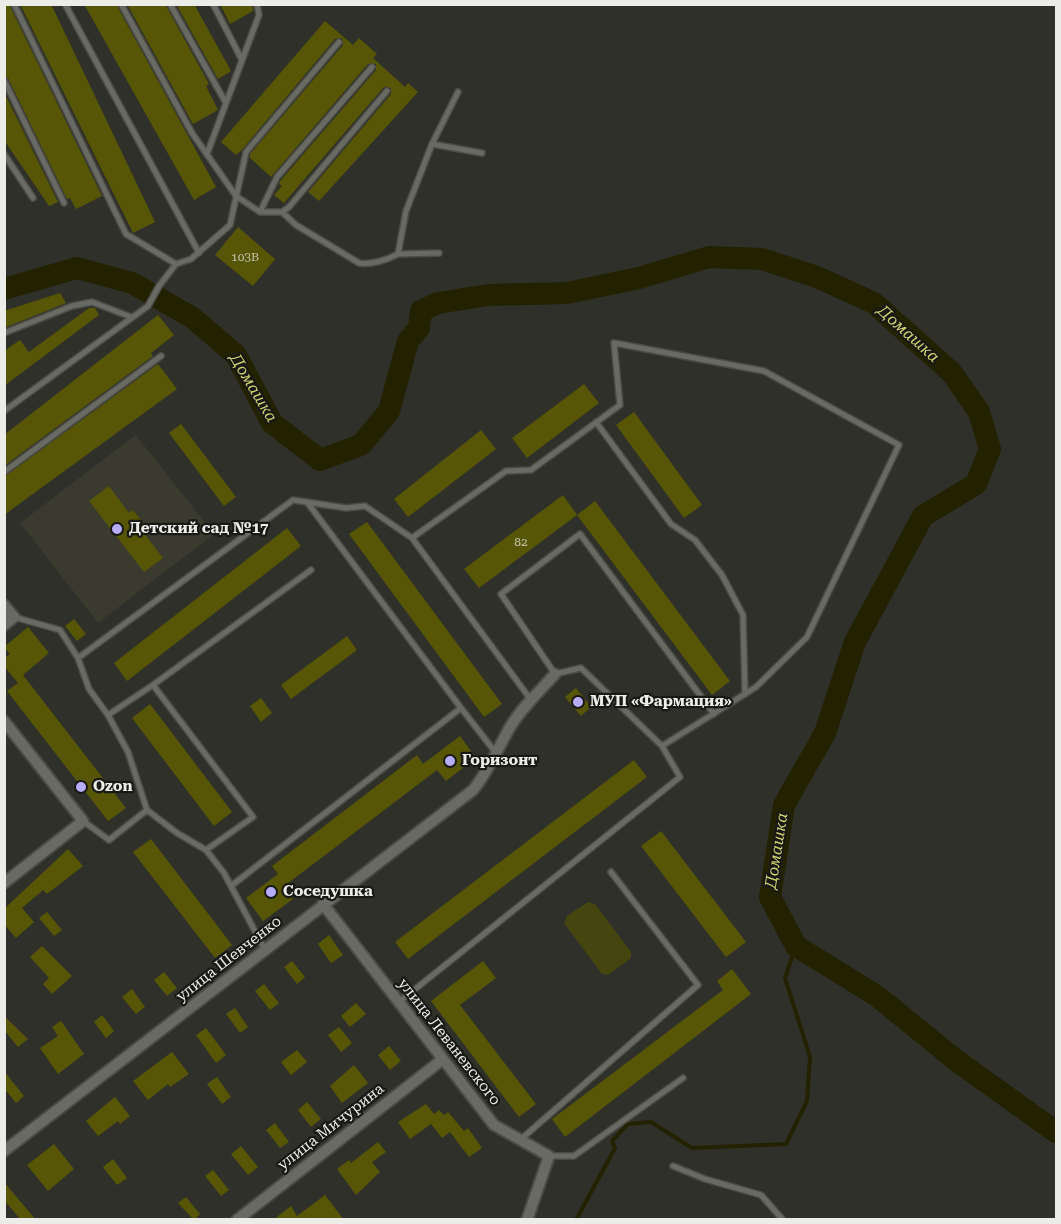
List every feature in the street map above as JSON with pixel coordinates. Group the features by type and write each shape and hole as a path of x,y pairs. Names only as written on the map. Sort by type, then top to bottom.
{"street":[{"path":"4,605 14,617 4,625"},
{"name":"улица Шевченко","path":"4,1151 473,790 486,774 510,727 555,674"},
{"path":"4,721 83,821 4,883"},
{"name":"улица Леваневского","path":"323,904 494,1125 549,1156"},
{"name":"улица Мичурина","path":"237,1220 443,1059"},
{"path":"527,1220 549,1156"}],"lane":[{"path":"14,4 126,234 176,264"},
{"path":"65,4 199,253"},
{"path":"121,4 192,133 236,196 260,212 282,212 289,207 387,91"},
{"path":"170,4 226,103"},
{"path":"213,4 242,60"},
{"path":"207,154 259,15 256,4"},
{"path":"4,411 148,306 159,286 176,264 191,260 230,225 246,152 339,42"},
{"path":"260,212 278,177 372,67"},
{"path":"4,80 64,203"},
{"path":"398,254 406,211 432,144 458,92"},
{"path":"432,144 482,153"},
{"path":"4,154 33,198"},
{"path":"282,212 296,225 359,263 366,264 390,259 398,254 439,253"},
{"path":"4,333 72,306 92,302 131,317"},
{"path":"412,538 506,471 531,470 620,405 614,343 764,370 899,445 807,637 756,687 662,746"},
{"path":"4,472 161,356"},
{"path":"596,422 671,524 695,540 722,575 743,615 745,694"},
{"path":"78,658 293,500 346,508 365,506 412,538 531,700"},
{"path":"308,502 496,753"},
{"path":"399,1002 680,777 662,746 581,668 555,674 501,594 580,534 714,714"},
{"path":"108,715 311,570"},
{"path":"14,617 60,630 78,658 89,689 108,715 128,752 147,810 177,833 206,849 231,885 265,950"},
{"path":"153,685 253,818 206,849"},
{"path":"231,885 461,708"},
{"path":"83,821 109,840 147,810"},
{"path":"520,1140 698,985 611,872"},
{"path":"549,1156 574,1156 683,1078"},
{"path":"674,1166 705,1179 761,1196 783,1220"}],"shaded area":[{"name":"Детский сад №17","path":"136,435 214,534 98,623 20,523"},
{"path":"588,902 595,904 631,952 631,958 608,975 602,974 564,923 567,916"}],"building":[{"path":"4,4 9,4 102,196 76,209 70,198 67,199 8,78 4,75"},
{"path":"20,4 51,4 155,222 133,233"},
{"path":"84,4 116,4 216,187 194,200"},
{"path":"127,4 165,4 209,84 206,86 218,110 193,124"},
{"path":"176,4 194,4 231,71 218,79"},
{"path":"220,4 252,4 253,11 230,24"},
{"path":"325,21 353,45 359,38 377,54 373,58 405,87 408,83 418,92 319,201 308,192 391,94 391,88 384,87 284,203 274,195 282,186 279,184 281,180 376,70 376,64 368,64 271,177 250,158 250,154 343,45 342,38 335,39 241,151 236,155 221,142"},
{"path":"4,92 58,202 49,206 4,140"},
{"path":"238,227 275,259 253,286 215,255"},
{"path":"60,293 66,303 4,328 4,311"},
{"path":"89,308 95,308 99,315 4,386 4,351 20,340 29,352"},
{"path":"158,315 174,335 151,353 153,356 4,466 4,435"},
{"path":"158,364 177,389 4,515 4,477"},
{"path":"584,384 599,403 527,458 512,438"},
{"path":"634,412 702,505 684,518 616,425"},
{"path":"181,424 236,497 224,506 169,433"},
{"path":"481,430 496,449 408,517 394,499"},
{"path":"109,486 129,513 133,510 147,528 143,532 163,558 144,572 89,501"},
{"path":"563,495 577,515 479,588 464,569"},
{"path":"595,501 730,681 712,695 577,515"},
{"path":"367,522 502,704 484,717 349,534"},
{"path":"287,528 301,546 127,681 114,663"},
{"path":"74,619 86,634 77,641 65,626"},
{"path":"28,627 49,653 23,675 126,808 108,821 7,691 18,683 4,666 4,658 10,654 4,647"},
{"path":"347,636 357,650 291,699 281,685"},
{"name":"МУП «Фармация»","path":"576,688 591,707 581,716 565,697"},
{"path":"261,698 272,713 261,722 250,706"},
{"path":"150,704 232,812 214,826 132,718"},
{"path":"460,736 476,758 446,781 437,770 283,887 293,899 263,921 246,898 278,874 272,866 417,755 423,764"},
{"path":"634,760 647,777 408,959 395,942"},
{"path":"661,831 746,942 726,957 641,846"},
{"path":"151,839 232,945 215,958 133,852"},
{"path":"68,849 83,866 47,894 43,890 22,908 34,922 16,938 4,924 4,909"},
{"path":"47,912 62,930 54,936 39,918"},
{"path":"329,935 343,955 331,963 318,944"},
{"path":"42,946 72,976 52,994 43,984 49,978 30,957"},
{"path":"292,961 305,977 297,984 284,967"},
{"path":"483,961 496,978 460,1005 536,1104 519,1117 431,1001"},
{"path":"732,969 751,994 565,1137 552,1119 723,990 717,981"},
{"path":"164,972 177,988 167,996 154,980"},
{"path":"264,984 279,1003 270,1010 255,991"},
{"path":"132,989 145,1007 136,1014 122,997"},
{"path":"356,1003 366,1014 350,1027 341,1016"},
{"path":"235,1008 248,1027 240,1033 226,1014"},
{"path":"102,1015 114,1031 106,1038 94,1022"},
{"path":"4,1016 28,1039 18,1047 4,1030"},
{"path":"61,1021 84,1054 58,1074 40,1048 58,1036 52,1027"},
{"path":"339,1027 352,1043 341,1052 328,1035"},
{"path":"206,1028 226,1055 216,1063 196,1035"},
{"path":"389,1046 401,1061 390,1070 378,1055"},
{"path":"297,1050 307,1062 291,1075 281,1062"},
{"path":"172,1052 189,1074 170,1087 168,1084 148,1100 133,1081"},
{"path":"354,1065 368,1083 342,1103 330,1086"},
{"path":"4,1071 24,1096 16,1103 4,1088"},
{"path":"217,1077 231,1097 222,1104 207,1084"},
{"path":"115,1097 130,1116 120,1124 118,1121 98,1136 86,1121"},
{"path":"307,1102 321,1119 311,1127 298,1110"},
{"path":"426,1104 434,1114 439,1110 444,1115 448,1112 464,1131 468,1128 482,1148 469,1157 450,1132 442,1138 431,1124 410,1139 398,1122"},
{"path":"275,1123 289,1142 280,1148 266,1130"},
{"path":"378,1142 386,1152 372,1162 380,1172 356,1195 337,1169 349,1160 351,1163"},
{"path":"54,1144 74,1169 48,1191 27,1165"},
{"path":"241,1146 258,1167 248,1175 231,1154"},
{"path":"113,1159 127,1178 117,1185 103,1167"},
{"path":"213,1170 229,1190 221,1196 205,1176"},
{"path":"4,1182 36,1220 21,1220 4,1200"},
{"path":"325,1195 344,1220 273,1220 291,1206 297,1216"},
{"path":"186,1197 200,1214 194,1220 178,1203"}],"waterway":[{"name":"Домашка","path":"4,289 77,268 132,283 193,318 236,355 272,423 320,460 361,445 389,411 408,341 419,328 421,311 438,303 488,295 567,293 639,278 709,257 762,259 817,277 874,303 952,373 979,412 990,449 976,484 923,516 855,642 825,733 784,805 770,897 796,946 877,996 957,1061 1056,1132"},
{"path":"576,1220 615,1148 612,1141 628,1124 651,1122 692,1148 786,1144 807,1101 810,1057 785,978 796,946"}],"place":[{"name":"Детский сад №17","path":"117,529"},
{"name":"МУП «Фармация»","path":"578,702"},
{"name":"Горизонт","path":"450,761"},
{"name":"Ozon","path":"81,787"},
{"name":"Соседушка","path":"271,892"}]}
